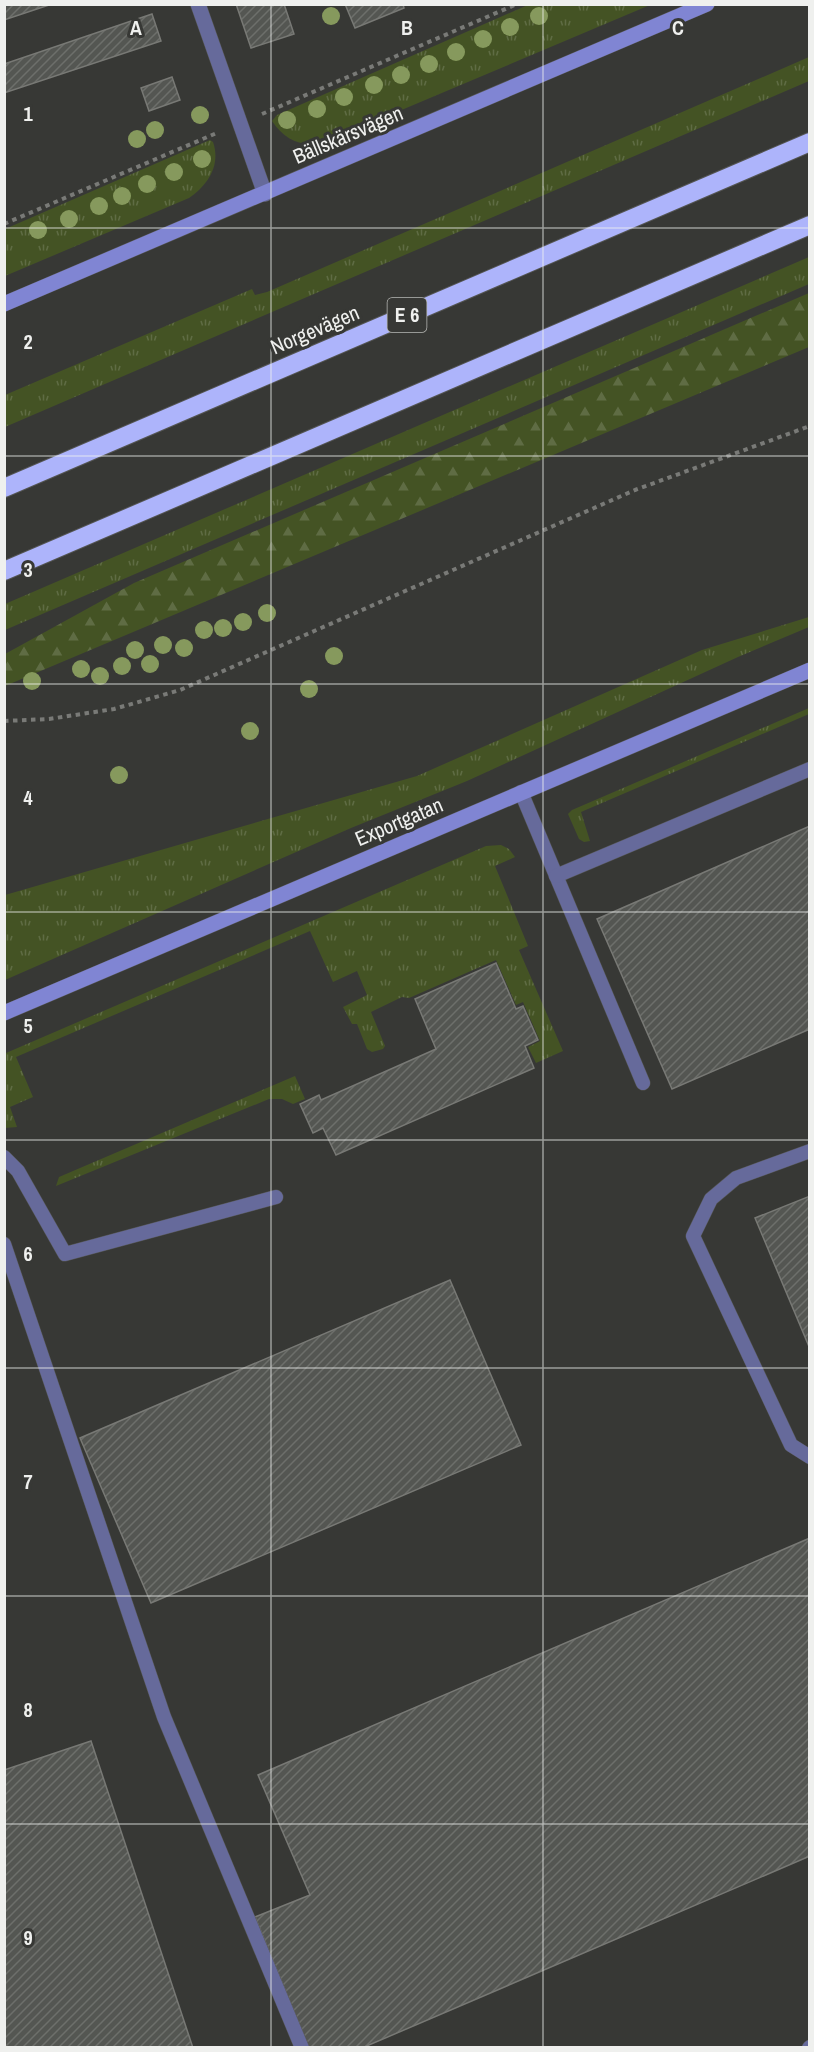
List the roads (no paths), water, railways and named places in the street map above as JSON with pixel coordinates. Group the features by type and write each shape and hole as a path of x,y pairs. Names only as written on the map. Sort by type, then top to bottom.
{"highway":[{"name":"Norgevägen","path":"4,489 810,142"},
{"path":"4,571 810,225"}],"street":[{"path":"198,4 265,194"},
{"name":"Bällskärsvägen","path":"4,304 707,4"},
{"name":"Exportgatan","path":"4,1013 810,670"}],"lane":[{"path":"556,876 810,769"},
{"path":"521,792 643,1083"},
{"path":"810,1151 736,1178 711,1199 693,1236 791,1445 810,1457"},
{"path":"4,1157 18,1172 65,1254 276,1197"},
{"path":"4,1245 164,1717 302,2048"}]}
